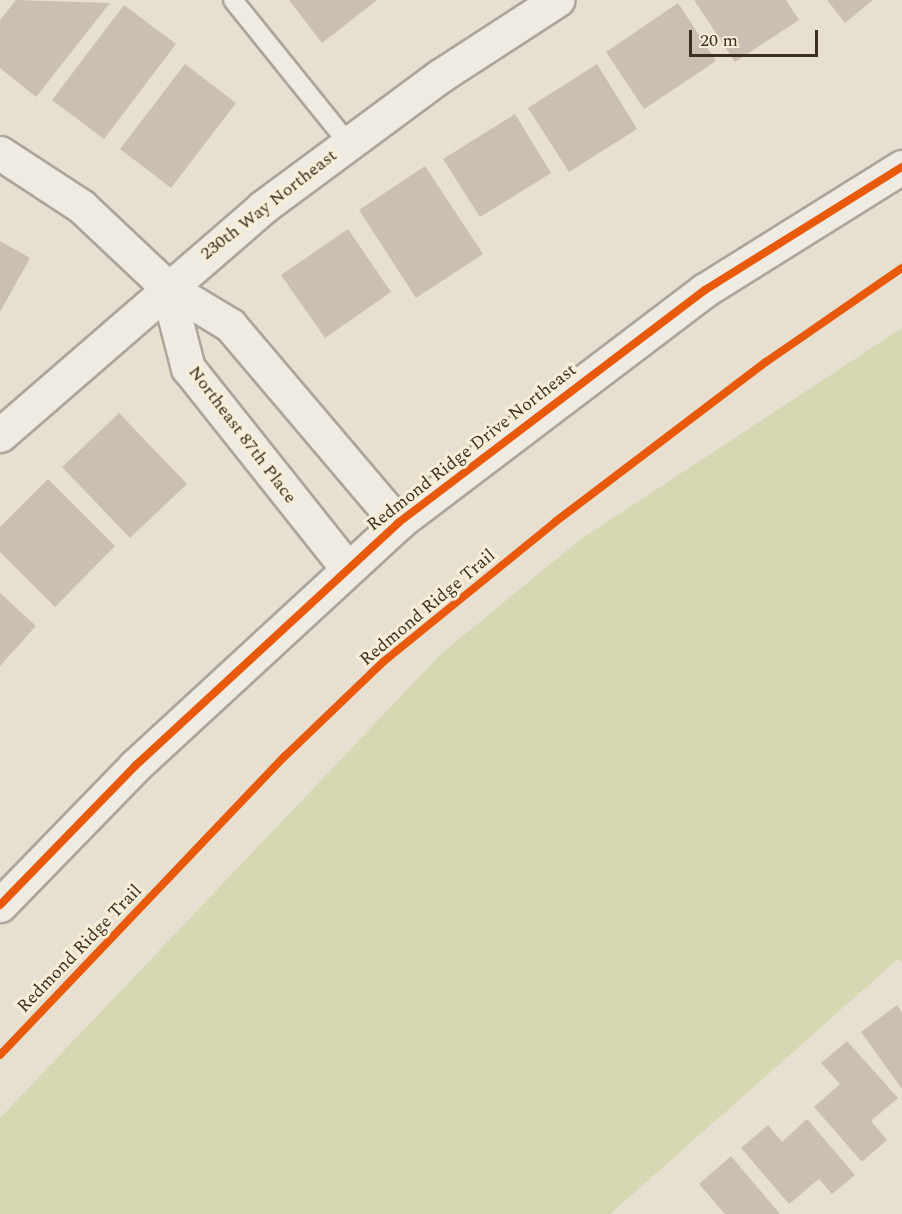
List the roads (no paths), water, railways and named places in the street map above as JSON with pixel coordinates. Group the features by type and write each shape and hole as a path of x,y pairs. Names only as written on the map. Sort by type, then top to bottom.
{"street":[{"name":"230th Way Northeast","path":"0,435 167,287 348,143 557,0"},
{"path":"0,153 81,206 167,287 231,325 398,523"},
{"name":"Redmond Ridge Drive Northeast","path":"0,905 135,766 398,523 705,290 902,167"},
{"name":"Northeast 87th Place","path":"167,287 188,368 347,568"}],"lane":[{"path":"233,0 348,143"}]}
